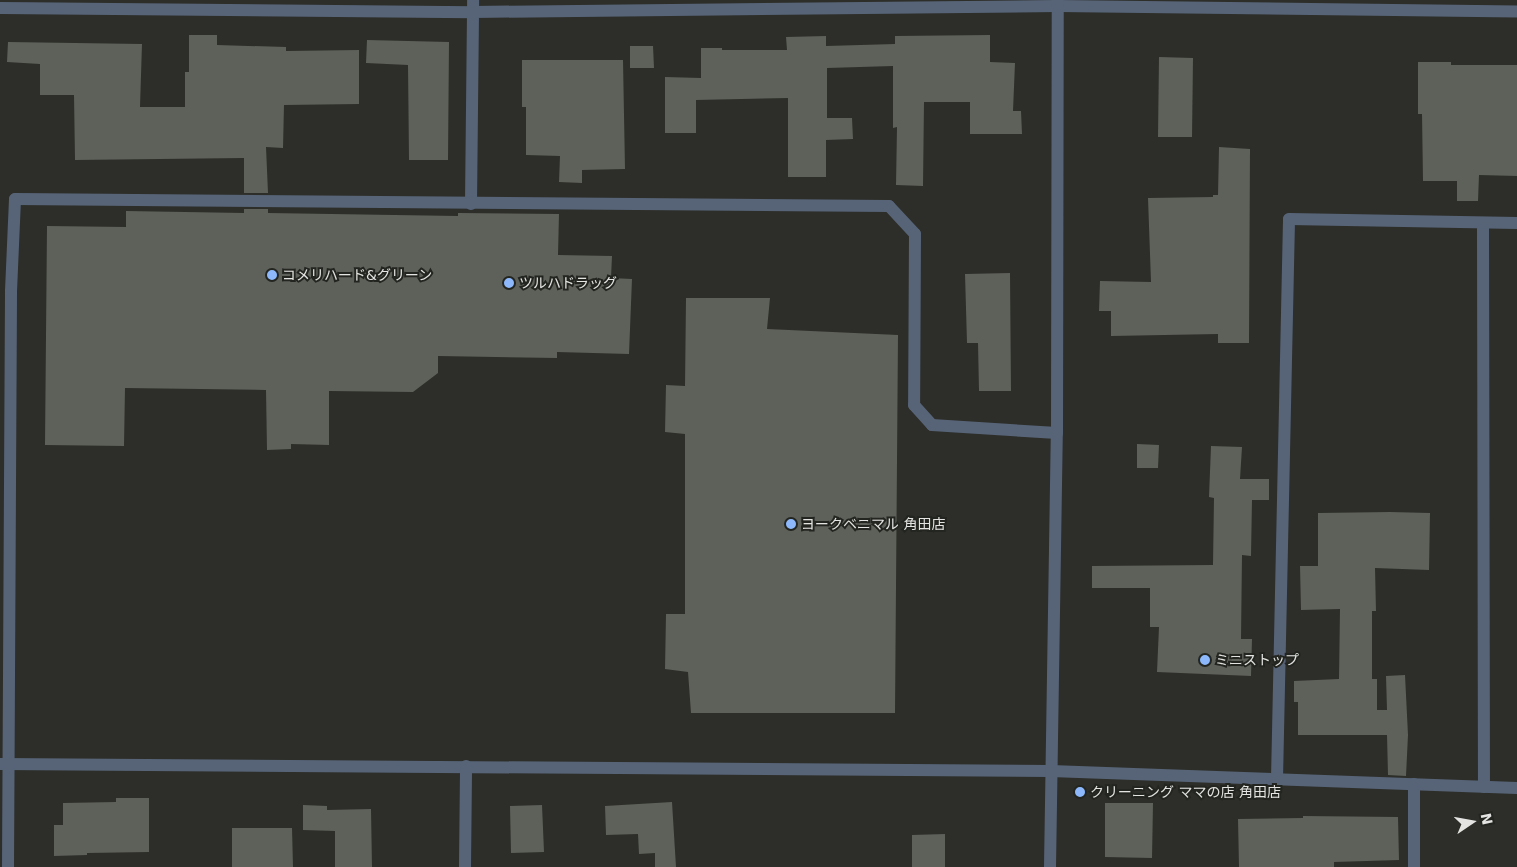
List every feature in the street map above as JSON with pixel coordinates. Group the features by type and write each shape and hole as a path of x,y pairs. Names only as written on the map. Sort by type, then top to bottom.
{"street":[{"path":"1050,867 1057,433 1058,3"},
{"path":"7,5 473,6 1058,3 1517,12"},
{"path":"471,204 473,6"},
{"path":"8,867 5,764 5,291 15,200 889,206 915,234 914,404 932,425 1057,433"},
{"path":"1277,779 1288,219 1483,224 1517,223"},
{"path":"1483,224 1484,787"},
{"path":"5,764 1051,771 1517,788"},
{"path":"465,867 466,766"},
{"path":"1414,784 1414,867"}],"building":[{"path":"189,35 217,35 217,45 286,47 286,51 359,50 359,104 284,105 283,148 266,147 268,193 244,193 244,158 75,160 74,95 40,95 40,64 7,62 8,42 142,44 140,107 185,107 185,72 189,72"},
{"path":"990,35 990,62 1015,63 1013,111 1021,111 1022,134 970,134 970,102 924,102 923,186 896,185 897,127 893,128 893,66 827,68 827,118 852,118 853,139 826,140 826,177 788,177 788,98 696,100 696,133 665,133 665,77 701,78 701,48 722,48 722,50 787,50 786,37 826,36 826,46 895,44 895,36"},
{"path":"367,40 449,42 448,160 409,160 408,65 366,63"},
{"path":"630,46 653,46 654,68 630,68"},
{"path":"1159,57 1193,58 1192,137 1158,137"},
{"path":"522,60 623,60 625,169 582,170 582,183 559,182 560,156 526,155 526,107 522,107"},
{"path":"1418,62 1451,62 1451,65 1517,65 1517,176 1479,175 1478,201 1457,201 1457,181 1423,181 1422,114 1418,114"},
{"path":"1219,147 1250,149 1249,343 1218,343 1218,334 1111,336 1111,311 1099,311 1100,281 1151,282 1148,198 1213,197 1213,195 1218,195"},
{"path":"244,209 268,209 268,213 458,216 458,213 559,214 558,255 612,256 611,278 632,279 629,354 557,352 557,358 438,356 438,373 413,392 329,391 329,445 291,444 291,449 267,450 266,390 125,388 124,446 45,445 47,226 126,227 126,211 244,213"},
{"path":"1010,273 1011,391 979,391 978,343 967,343 965,274"},
{"name":"ヨークベニマル 角田店","path":"686,298 770,298 767,329 898,335 895,713 691,713 688,672 665,669 666,614 685,614 685,434 665,432 666,385 685,386"},
{"path":"1137,444 1159,445 1158,468 1137,468"},
{"path":"1211,446 1242,447 1240,479 1269,479 1269,500 1252,500 1251,556 1242,555 1241,639 1252,639 1251,676 1157,672 1159,627 1150,627 1150,588 1092,588 1092,566 1213,565 1214,498 1209,497"},
{"path":"1318,513 1430,513 1429,570 1375,568 1376,611 1372,611 1372,679 1377,679 1377,710 1387,710 1386,676 1405,675 1408,735 1406,776 1388,775 1387,735 1298,735 1298,702 1294,702 1294,681 1339,679 1340,609 1301,610 1300,566 1318,566"},
{"path":"116,798 149,798 149,852 87,853 87,855 54,856 54,825 63,825 63,803 116,802"},
{"path":"672,802 676,867 655,867 655,853 639,854 638,834 606,835 605,806"},
{"path":"1105,803 1153,803 1152,858 1105,857"},
{"path":"303,805 327,806 327,810 371,809 372,867 335,867 335,831 303,830"},
{"path":"542,805 544,852 511,853 510,806"},
{"path":"1303,816 1398,817 1399,860 1334,862 1334,867 1239,867 1238,819 1303,818"},
{"path":"232,828 292,828 293,867 232,867"},
{"path":"945,834 945,867 912,867 912,835"}],"place":[{"name":"コメリハード&グリーン","path":"272,275"},
{"name":"ツルハドラッグ","path":"509,283"},
{"name":"ヨークベニマル 角田店","path":"791,524"},
{"name":"ミニストップ","path":"1205,660"},
{"name":"クリーニング ママの店 角田店","path":"1080,792"}]}
